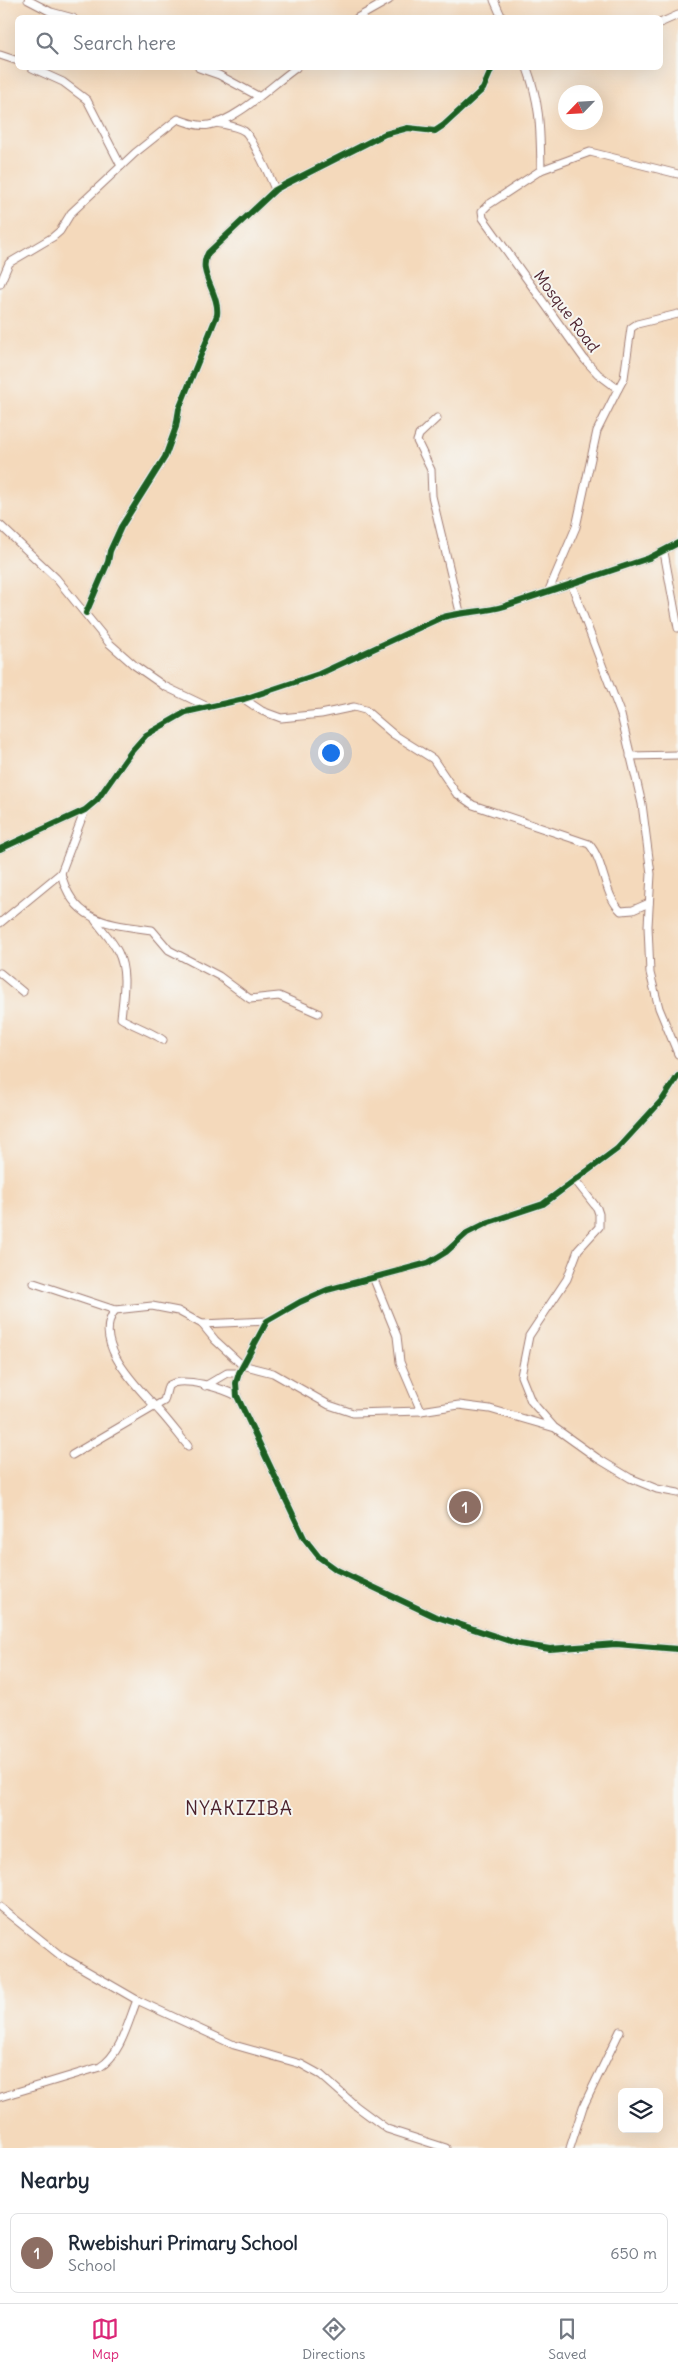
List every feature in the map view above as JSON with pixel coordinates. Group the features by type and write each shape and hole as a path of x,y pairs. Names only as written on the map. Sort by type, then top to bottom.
{"street":[{"path":"28,0 51,12 62,15"},
{"path":"362,15 390,0"},
{"path":"494,0 500,15"},
{"path":"663,22 678,16"},
{"path":"0,55 15,60"},
{"path":"36,70 63,82 87,100 121,166"},
{"path":"205,70 219,75 258,96"},
{"path":"0,284 9,263 53,237 60,231 71,213 121,166 178,120 201,126 217,123 234,114 293,70"},
{"path":"86,613 108,562 110,551 125,521 165,457 176,427 179,409 217,315 216,294 203,267 203,261 216,244 275,190 385,134 408,128 435,131 479,95 491,70"},
{"path":"528,70 537,94 541,170 590,152 678,174"},
{"path":"217,123 238,128 249,135 271,177 275,190"},
{"name":"Mosque Road","path":"541,170 488,205 482,212 483,218 585,360 598,374 618,389"},
{"path":"549,590 576,527 597,431 624,378 631,328 637,324 678,314"},
{"path":"437,418 419,435 416,441 431,470 432,496 460,612"},
{"path":"0,525 56,578 109,643 134,665 164,686 206,706"},
{"path":"0,849 85,810 96,800 131,752 146,735 186,712 244,699 319,674 440,618 460,612 492,610 664,552 678,543"},
{"path":"664,552 678,628"},
{"path":"571,583 621,715 648,839 651,874 649,903 650,973 660,1008 678,1054"},
{"path":"244,699 262,711 281,718 321,714 354,707 365,710 394,734 433,759 456,793 473,805 589,844 614,900 621,911 633,910 649,903"},
{"path":"630,756 678,755"},
{"path":"0,922 61,873 85,810"},
{"path":"61,873 64,884 76,904 95,920 113,944 121,961 124,992 121,1018 126,1024 146,1029 163,1040"},
{"path":"95,920 152,930 169,950 219,976 250,999 279,996 318,1013"},
{"path":"0,973 23,992"},
{"path":"202,1324 267,1321 309,1298 373,1277 428,1263 446,1252 467,1233 489,1222 543,1204 617,1149 663,1099 678,1076"},
{"path":"575,1180 597,1208 599,1227 578,1250 567,1279 529,1336 521,1376 531,1401 555,1428 597,1458 630,1478 657,1489 678,1493"},
{"path":"373,1277 397,1336 400,1362 421,1411"},
{"path":"34,1283 115,1310 139,1306 168,1308 202,1324 215,1340 242,1365 273,1373 328,1405 353,1413 421,1411 459,1405 474,1406 555,1428"},
{"path":"115,1310 107,1327 116,1357 129,1376 188,1446"},
{"path":"267,1321 238,1373 236,1383 237,1396 304,1538 319,1557 337,1570 434,1616 519,1644 550,1649 616,1644 678,1649"},
{"path":"205,1386 227,1373 238,1373"},
{"path":"72,1456 154,1405 164,1401 168,1386 177,1381 222,1388 237,1396"},
{"path":"0,1907 61,1956 137,2000 234,2045 301,2064 321,2075 356,2106 387,2129 446,2148"},
{"path":"0,2097 100,2067 109,2062 137,2000"},
{"path":"570,2148 583,2107 620,2031"}],"cycle path":[{"path":"86,613 121,527 165,457 176,427 179,409 217,315 215,299 206,275 205,260 208,253 275,190 284,185 385,134 408,128 435,131 483,89 491,70"},
{"path":"0,849 85,810 97,800 131,752 146,735 186,712 244,699 319,674 440,618 505,606 649,558 678,543"},
{"path":"678,1076 663,1099 617,1149 543,1204 489,1222 467,1233 446,1252 428,1263 327,1290 300,1302 267,1321 239,1373 236,1383 237,1396 304,1538 319,1557 337,1570 434,1616 519,1644 550,1649 616,1644 678,1649"}],"place":[{"name":"Rwebishuri Primary School","path":"465,1507"}],"district":[{"name":"NYAKIZIBA","path":"239,1808"}]}
